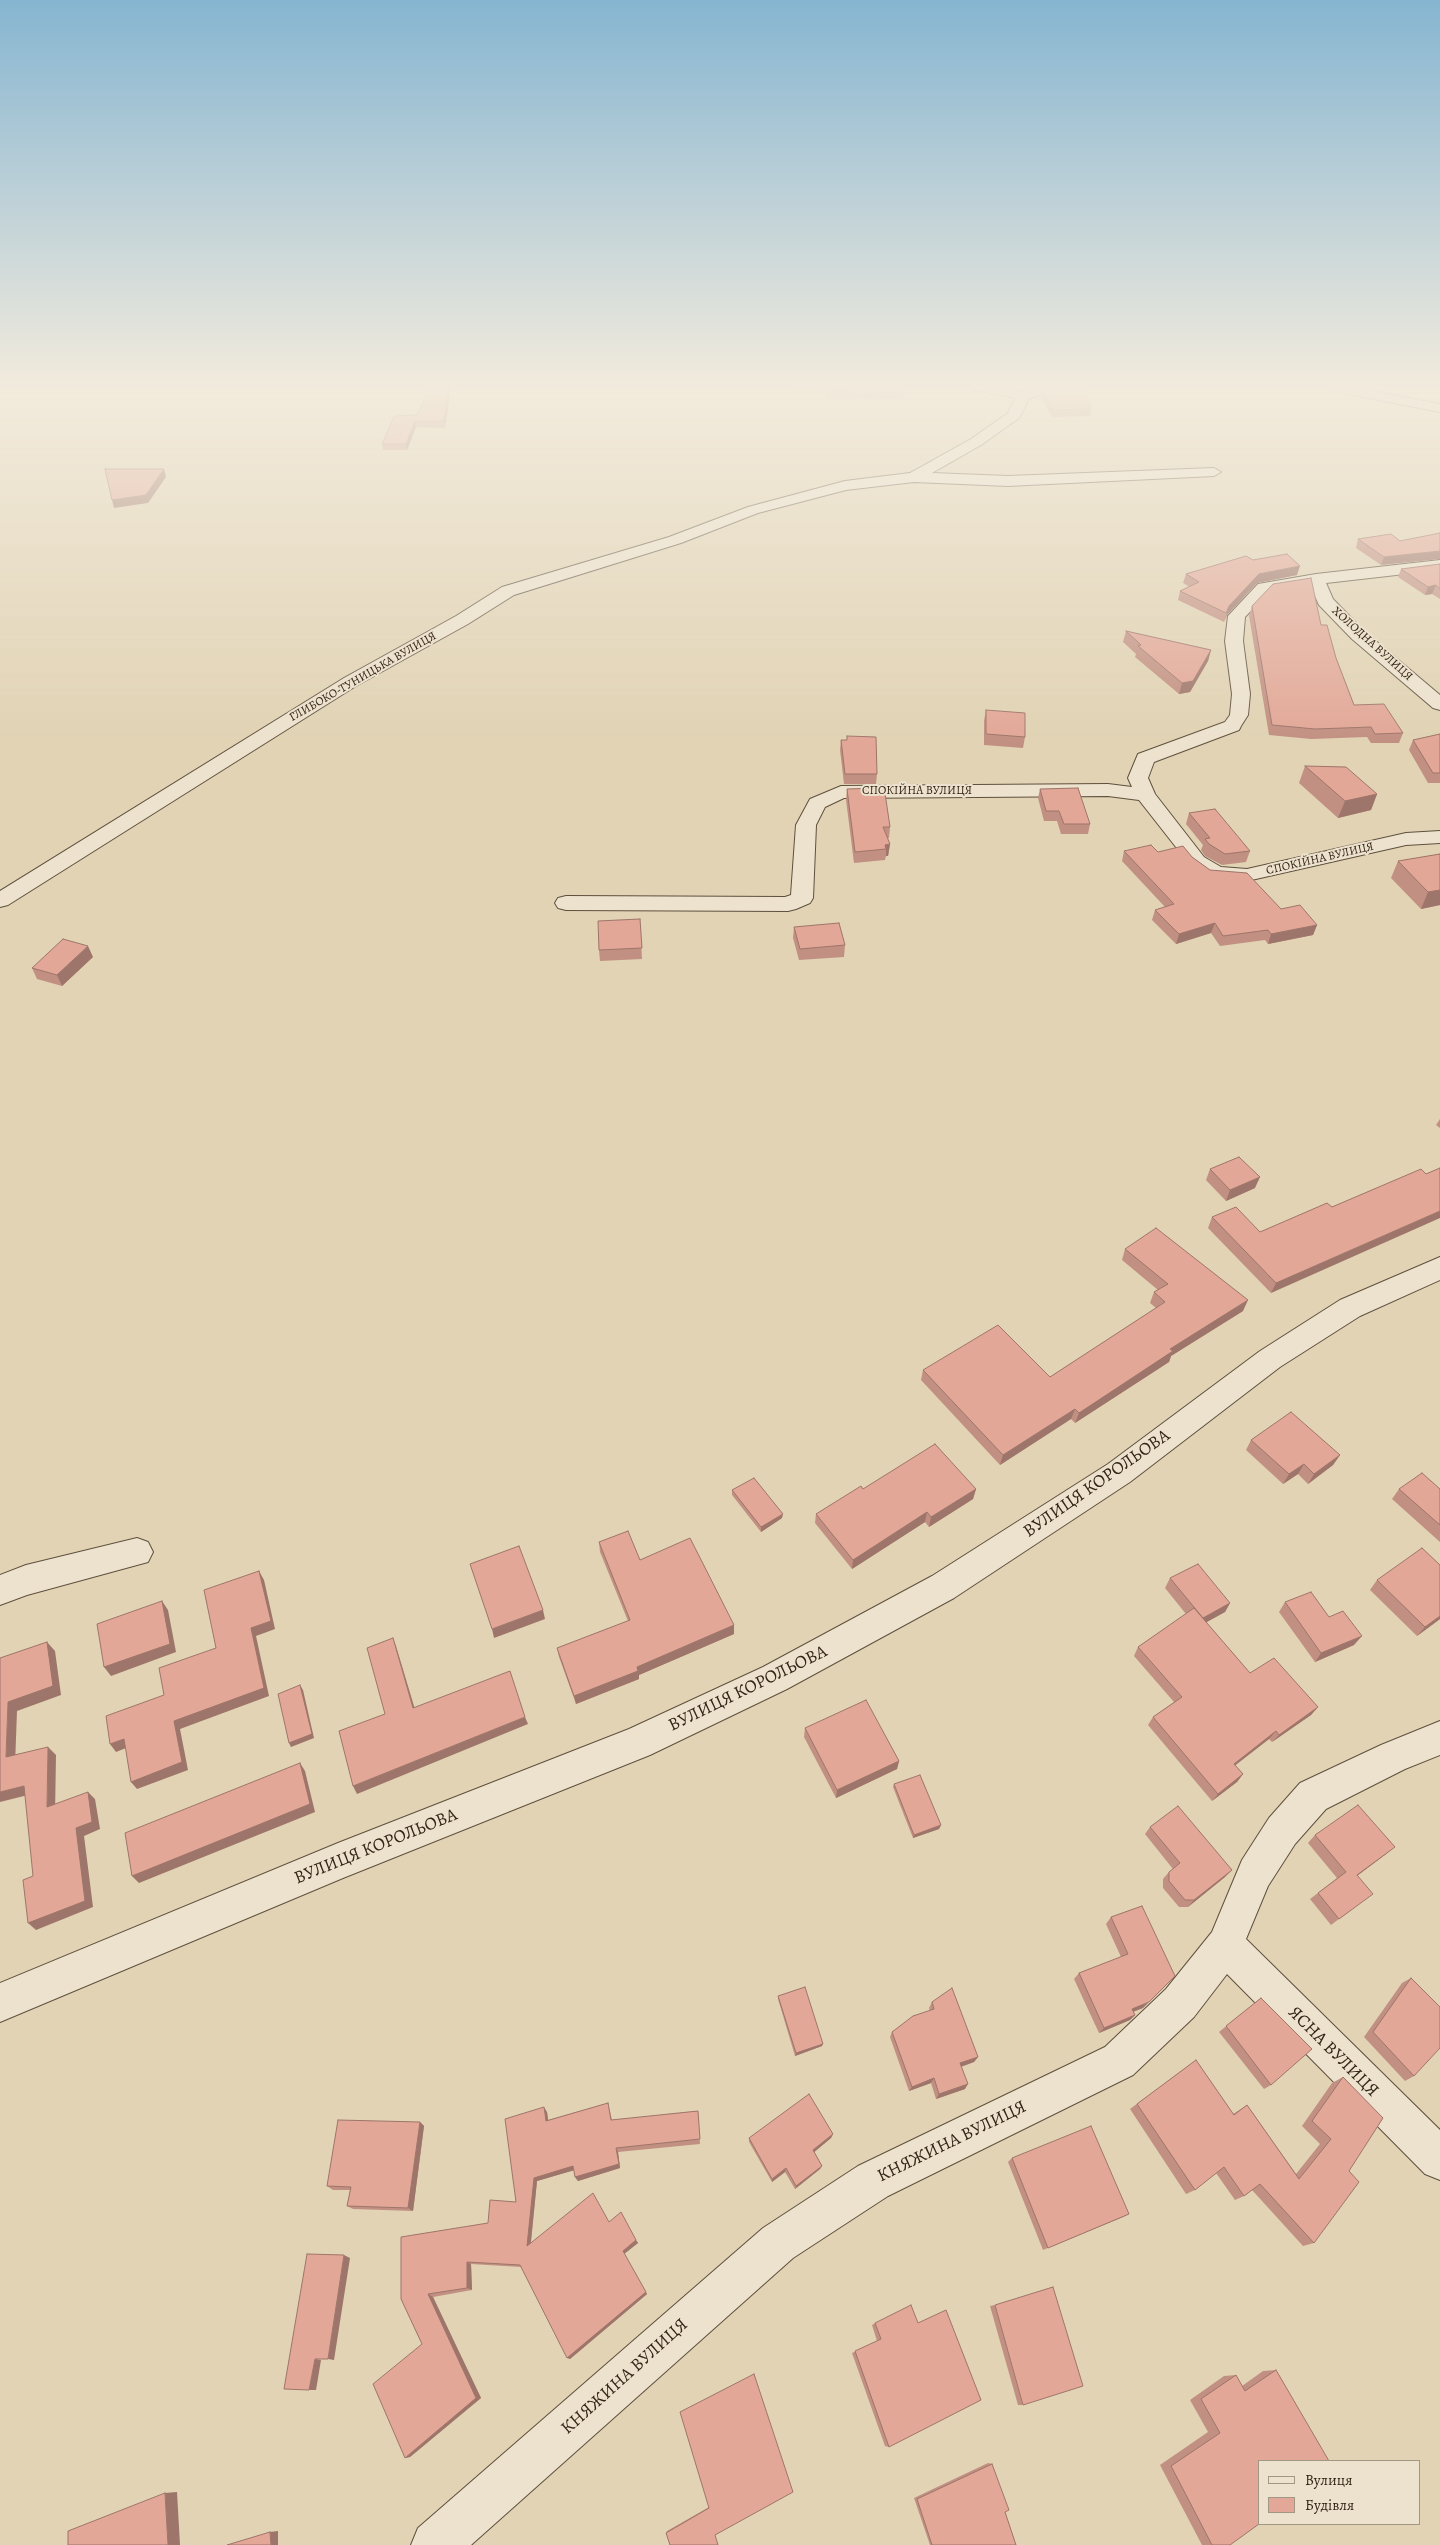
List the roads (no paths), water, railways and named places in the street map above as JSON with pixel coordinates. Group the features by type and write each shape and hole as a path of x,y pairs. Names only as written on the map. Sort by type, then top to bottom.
{"street":[{"name":"ГЛИБОКО-ТУНИЦЬКА ВУЛИЦЯ","path":"0,900 350,682 462,620 508,592 562,573 675,540 753,510 769,506"},
{"path":"1316,580 1440,565"},
{"name":"ХОЛОДНА ВУЛИЦЯ","path":"1316,580 1325,601 1358,635 1440,704"},
{"name":"СПОКІЙНА ВУЛИЦЯ","path":"1316,580 1264,588 1237,616 1234,641 1242,694 1240,715 1232,726 1145,758 1138,778 1145,795 1197,861 1216,873 1247,875 1406,839 1440,837"},
{"name":"СПОКІЙНА ВУЛИЦЯ","path":"566,902 788,904 802,898 806,825 817,802 841,792 1108,790 1145,795"},
{"name":"ВУЛИЦЯ КОРОЛЬОВА","path":"0,2003 338,1861 638,1743 775,1678 943,1587 1120,1473 1270,1359 1350,1308 1440,1268"},
{"path":"0,1590 26,1580 137,1552"},
{"name":"КНЯЖИНА ВУЛИЦЯ","path":"435,2545 778,2243 873,2181 1119,2061 1180,2003 1225,1945 1255,1873 1282,1830 1313,1796 1393,1757 1440,1738"},
{"name":"ЯСНА ВУЛИЦЯ","path":"1225,1945 1440,2159"}]}
